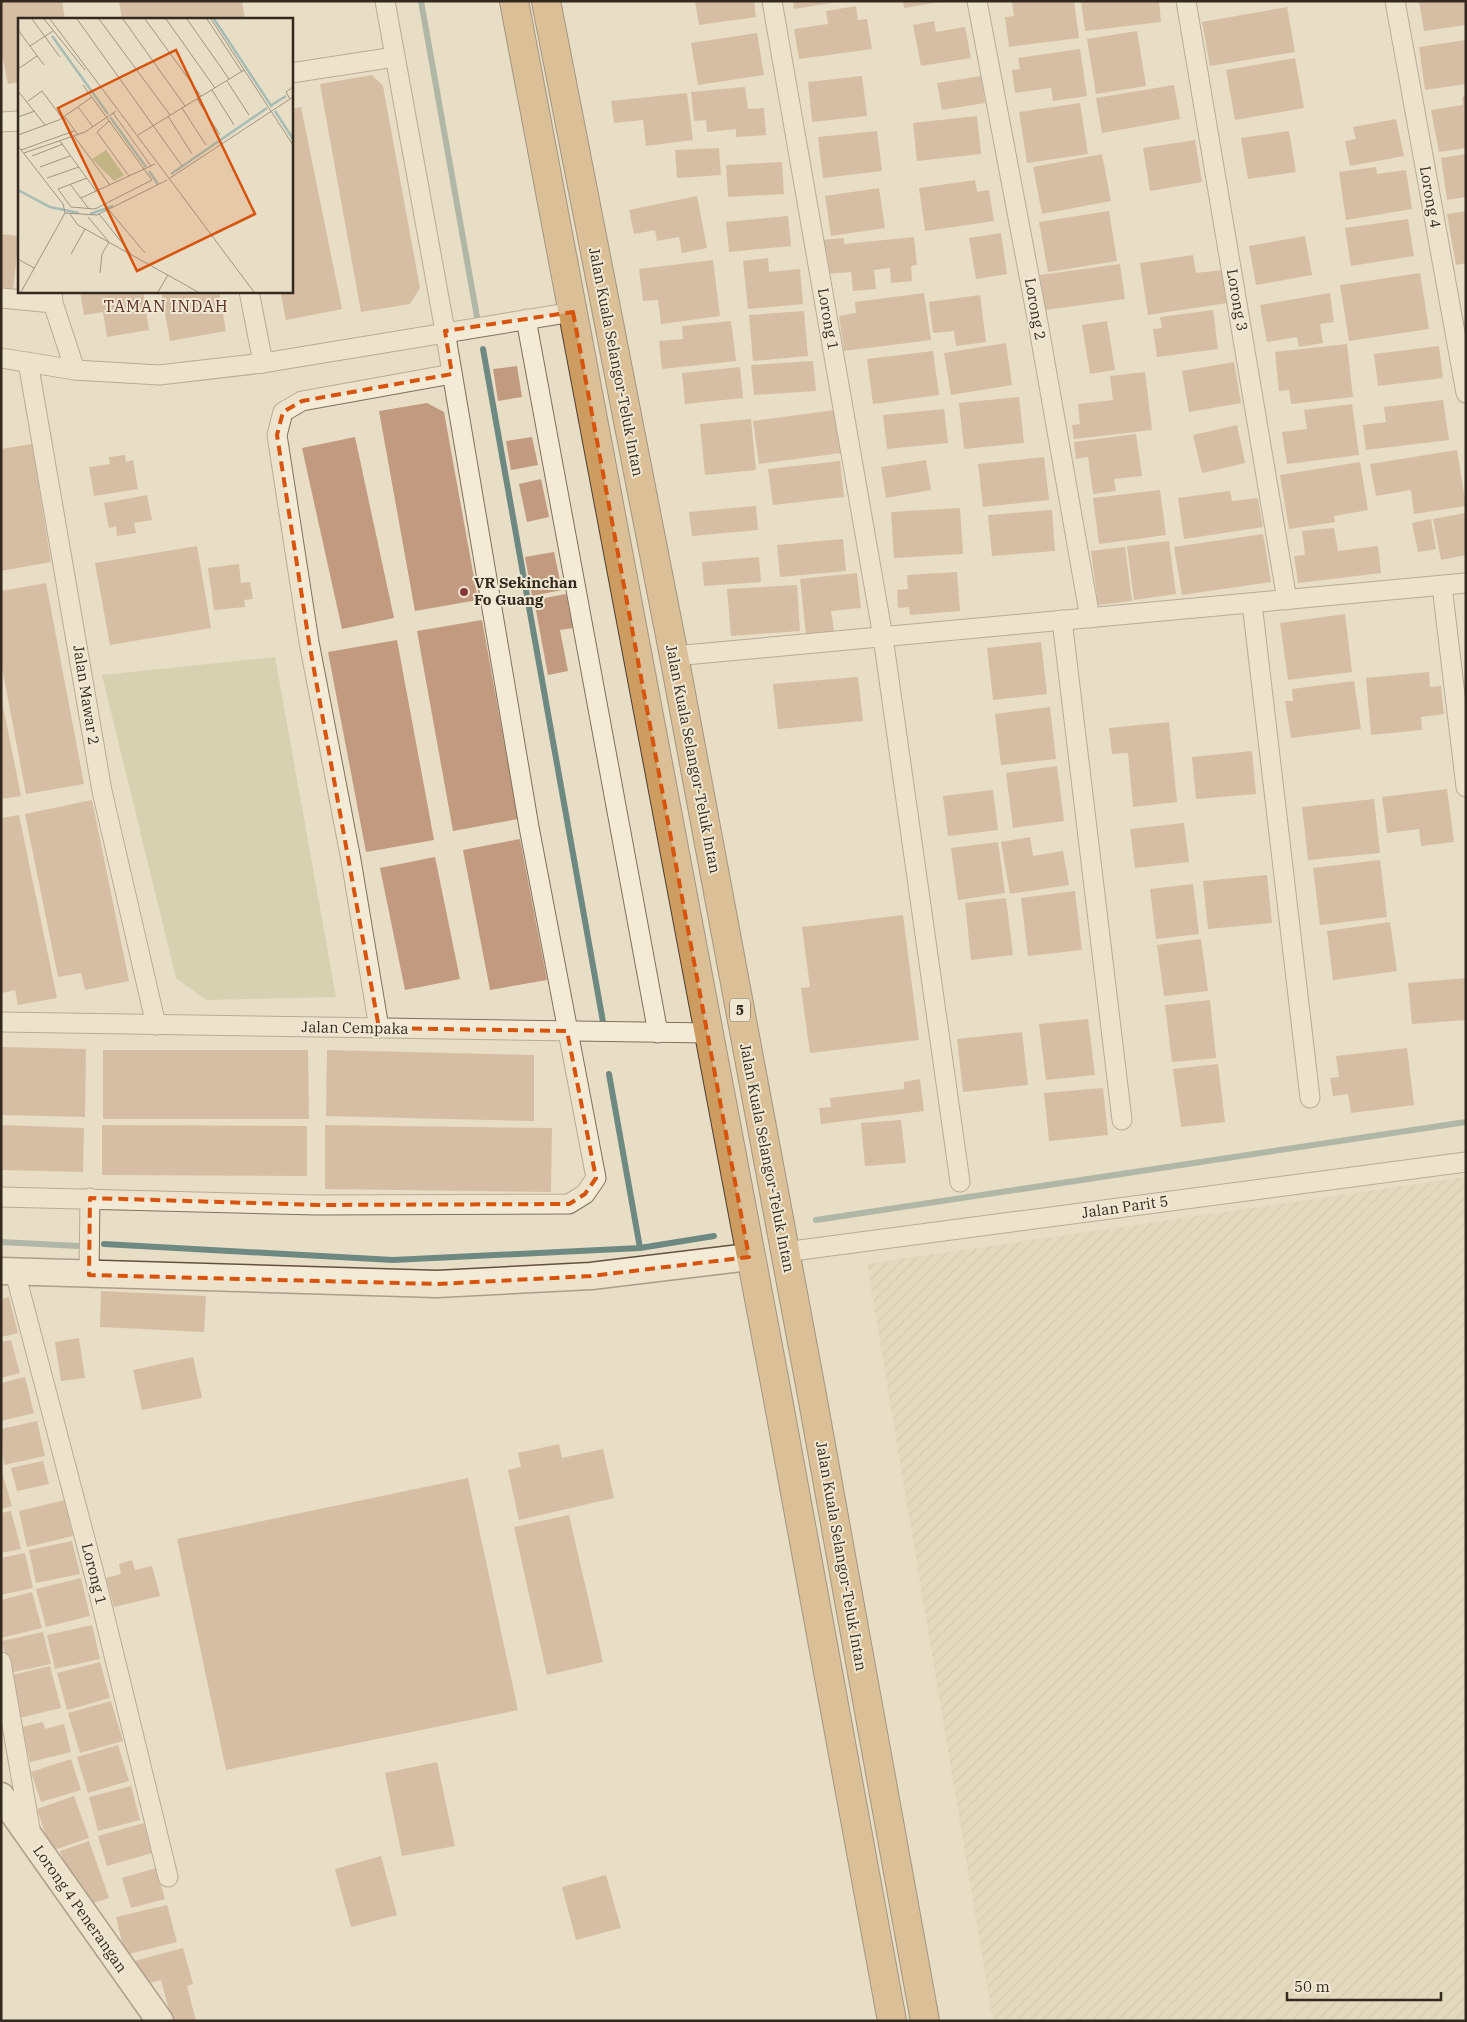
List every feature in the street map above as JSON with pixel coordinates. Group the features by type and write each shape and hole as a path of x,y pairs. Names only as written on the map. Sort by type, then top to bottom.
{"highway":[{"path":"514,1 709,1034 749,1256 777,1394 892,2021"},
{"name":"Jalan Kuala Selangor-Teluk Intan","path":"546,1 674,656 925,2021"}],"street":[{"path":"1,1197 316,1204 568,1204 585,1194 596,1178 529,827 452,374 385,1"},
{"name":"Lorong 1","path":"772,1 883,637 960,1182"},
{"name":"Lorong 2","path":"977,1 1038,323 1090,618"},
{"name":"Lorong 3","path":"1186,1 1287,600"},
{"name":"Lorong 4","path":"1395,1 1466,393"},
{"path":"292,73 395,57"},
{"path":"1,122 18,122"},
{"path":"249,292 263,363"},
{"path":"1,298 52,297 75,370"},
{"path":"1,358 75,370 158,375 263,363 573,312"},
{"path":"526,319 658,1032"},
{"name":"Jalan Mawar 2","path":"28,362 102,791 156,1025"},
{"path":"379,1028 351,860 309,642 277,435 282,412 302,401 452,374"},
{"path":"674,656 1466,583"},
{"path":"1442,586 1466,787"},
{"path":"1252,603 1310,1098"},
{"path":"1062,620 1122,1120"},
{"name":"Jalan Cempaka","path":"1,1022 709,1034"},
{"name":"Jalan Parit 5","path":"785,1252 1466,1162"},
{"path":"88,1275 90,1198"},
{"path":"8,1272 437,1284 590,1276 749,1256"},
{"name":"Lorong 1","path":"8,1272 98,1584 168,1877"},
{"path":"1,1662 32,1840"},
{"name":"Lorong 4 Penerangan","path":"1,1796 160,2021"}],"highlighted area":[{"path":"573,312 749,1257 591,1276 437,1284 89,1275 90,1198 317,1205 569,1204 585,1194 596,1178 567,1031 379,1028 309,642 277,435 283,412 302,401 452,374 445,331"}],"shaded area":[{"path":"1466,1177 1466,2021 993,2021 867,1264"}],"green space":[{"path":"275,657 336,997 206,1000 176,978 102,675"}],"building":[{"path":"1,1 62,1 65,18 18,18 18,82 8,84 1,50"},
{"path":"119,1 242,1 245,18 122,18"},
{"path":"695,1 754,1 756,17 699,25"},
{"path":"793,1 837,1 837,2 794,9"},
{"path":"903,1 940,1 940,2 904,8"},
{"path":"1074,1 1079,38 1009,47 1005,17 1014,16 1012,2"},
{"path":"1081,1 1159,1 1161,22 1085,31"},
{"path":"1419,1 1466,1 1466,25 1424,31"},
{"path":"856,6 858,20 867,19 872,49 799,59 794,29 828,24 826,11"},
{"path":"1287,7 1295,52 1210,66 1202,22"},
{"path":"934,21 936,32 965,27 971,58 921,66 913,25"},
{"path":"1137,31 1146,86 1096,94 1087,39"},
{"path":"757,33 764,75 698,85 691,43"},
{"path":"1466,40 1466,84 1425,90 1419,47"},
{"path":"1080,49 1087,96 1053,101 1051,88 1015,93 1012,70 1020,69 1018,58"},
{"path":"1295,58 1304,108 1235,120 1226,70"},
{"path":"372,75 383,86 420,288 410,304 361,312 320,84"},
{"path":"862,76 867,116 812,122 808,82"},
{"path":"981,76 985,103 942,110 937,83"},
{"path":"1174,85 1180,119 1102,133 1096,98"},
{"path":"745,87 748,109 764,108 766,135 736,137 736,129 707,132 706,120 694,121 691,92"},
{"path":"687,93 693,140 646,146 643,120 614,123 611,101"},
{"path":"1466,96 1466,148 1439,152 1431,110 1463,105 1462,97"},
{"path":"1080,103 1088,154 1027,163 1019,112"},
{"path":"301,107 342,309 286,320 280,292 292,292 292,109"},
{"path":"977,116 981,154 917,161 913,123"},
{"path":"1396,119 1404,156 1350,166 1345,141 1356,139 1353,127"},
{"path":"877,131 882,171 823,178 818,137"},
{"path":"1289,131 1296,172 1248,179 1241,138"},
{"path":"1195,140 1202,182 1150,191 1143,148"},
{"path":"719,148 721,175 677,178 675,150"},
{"path":"1102,154 1111,201 1042,214 1033,167"},
{"path":"1466,154 1466,197 1447,200 1441,158"},
{"path":"782,162 784,194 728,197 726,165"},
{"path":"1376,167 1377,174 1406,170 1412,209 1346,220 1339,172"},
{"path":"975,180 977,192 989,190 994,221 925,231 919,188"},
{"path":"879,188 885,228 831,236 825,196"},
{"path":"697,196 707,248 682,253 679,237 657,241 655,230 634,234 629,210"},
{"path":"1109,211 1117,261 1048,272 1039,222"},
{"path":"1466,211 1466,263 1456,265 1447,214"},
{"path":"788,216 791,246 729,252 726,222"},
{"path":"1408,219 1414,256 1351,266 1345,228"},
{"path":"1001,233 1007,274 976,279 969,238"},
{"path":"1,234 18,236 13,291 1,289"},
{"path":"1305,236 1312,275 1256,285 1249,246"},
{"path":"914,237 917,265 911,266 912,281 891,283 890,268 874,270 876,289 853,291 851,272 826,274 822,240 844,238 844,244"},
{"path":"1193,255 1196,273 1222,270 1227,303 1148,315 1140,263"},
{"path":"768,258 769,272 800,269 803,304 748,309 743,261"},
{"path":"713,260 720,316 661,324 658,300 643,301 639,269"},
{"path":"1120,264 1125,299 1045,310 1040,275"},
{"path":"1420,273 1429,329 1349,341 1340,285"},
{"path":"80,292 143,292 149,330 107,337 103,312 84,315"},
{"path":"161,292 219,292 226,331 170,341"},
{"path":"924,293 931,340 844,351 839,316 856,313 855,302"},
{"path":"1330,293 1334,322 1320,324 1323,343 1299,347 1297,337 1267,342 1260,305"},
{"path":"980,295 986,342 956,346 954,331 933,333 929,302"},
{"path":"1213,310 1218,349 1157,357 1153,329 1162,328 1160,317"},
{"path":"804,311 808,356 753,361 749,315"},
{"path":"731,321 736,361 662,369 659,341 683,339 682,326"},
{"path":"1107,321 1115,370 1090,374 1082,325"},
{"path":"1006,343 1012,385 951,395 944,353"},
{"path":"1347,344 1353,397 1291,404 1289,390 1279,391 1275,352"},
{"path":"1439,346 1443,378 1378,386 1374,354"},
{"path":"933,351 939,395 873,404 867,359"},
{"path":"813,361 816,391 754,395 751,365"},
{"path":"1234,362 1241,403 1189,412 1182,371"},
{"path":"517,366 522,397 498,401 493,369"},
{"path":"740,367 743,398 685,404 682,373"},
{"path":"1145,372 1152,430 1074,439 1072,425 1080,424 1078,404 1113,400 1110,376"},
{"path":"1019,397 1024,443 964,449 959,403"},
{"path":"1443,400 1449,440 1366,450 1363,425 1386,422 1384,407"},
{"path":"427,403 444,412 478,600 415,611 379,411"},
{"path":"1352,404 1359,455 1287,464 1282,432 1307,429 1304,410"},
{"path":"944,409 948,443 887,449 883,415"},
{"path":"835,410 841,453 759,464 753,421"},
{"path":"751,419 756,470 705,475 700,424"},
{"path":"1237,425 1245,463 1202,473 1193,435"},
{"path":"1136,434 1142,476 1114,479 1116,491 1093,494 1088,457 1076,459 1074,442"},
{"path":"355,437 394,618 342,629 302,448"},
{"path":"532,437 538,465 511,470 506,441"},
{"path":"32,444 51,562 1,571 1,449"},
{"path":"1457,450 1466,506 1414,514 1411,490 1376,496 1370,464"},
{"path":"125,455 126,462 133,460 138,489 94,496 89,467 110,464 109,457"},
{"path":"1044,457 1049,500 983,507 978,464"},
{"path":"926,460 931,490 886,498 881,467"},
{"path":"840,461 844,497 773,505 768,469"},
{"path":"1360,462 1368,510 1334,516 1335,522 1289,529 1280,475"},
{"path":"541,479 549,517 527,522 519,484"},
{"path":"1160,490 1166,535 1099,544 1093,498"},
{"path":"1230,491 1232,501 1258,498 1263,527 1184,539 1178,498"},
{"path":"147,495 152,520 134,523 136,533 117,536 116,526 109,528 104,503"},
{"path":"756,506 758,530 692,536 689,512"},
{"path":"960,508 963,554 894,558 891,512"},
{"path":"1052,510 1055,551 992,556 988,515"},
{"path":"1465,513 1466,555 1441,560 1433,519"},
{"path":"1431,519 1436,549 1418,552 1412,523"},
{"path":"1334,528 1338,551 1378,546 1381,573 1298,583 1294,556 1305,555 1302,531"},
{"path":"1263,534 1271,582 1182,595 1174,547"},
{"path":"843,539 846,571 780,577 777,545"},
{"path":"1169,541 1176,594 1134,600 1127,546"},
{"path":"197,546 211,628 110,645 95,563"},
{"path":"1125,547 1132,601 1098,605 1091,551"},
{"path":"554,552 562,590 532,596 525,557"},
{"path":"759,557 761,582 704,586 702,562"},
{"path":"239,564 241,583 250,582 253,599 244,600 245,607 214,610 208,568"},
{"path":"957,572 960,611 910,615 909,607 898,608 897,590 908,589 907,575"},
{"path":"857,573 861,608 831,611 834,631 806,634 800,579"},
{"path":"46,583 84,784 26,794 1,662 1,591"},
{"path":"797,585 800,631 731,636 727,589"},
{"path":"566,594 573,628 560,630 568,671 548,675 534,600"},
{"path":"1345,614 1352,672 1288,680 1280,623"},
{"path":"482,620 518,819 453,831 417,631"},
{"path":"397,640 434,840 366,852 328,652"},
{"path":"1041,642 1047,694 993,700 987,648"},
{"path":"1429,672 1430,687 1441,686 1444,714 1421,717 1422,730 1371,735 1366,678"},
{"path":"858,677 863,721 778,729 773,684"},
{"path":"1354,681 1361,729 1291,738 1285,701 1293,701 1292,689"},
{"path":"1,696 21,796 1,799"},
{"path":"1050,707 1056,759 1001,765 995,714"},
{"path":"1169,722 1177,802 1133,807 1128,753 1112,754 1109,728"},
{"path":"1252,751 1256,794 1196,799 1192,757"},
{"path":"1057,766 1064,821 1013,828 1006,773"},
{"path":"1447,789 1454,842 1421,846 1419,829 1387,833 1382,797"},
{"path":"993,790 998,830 948,836 943,796"},
{"path":"1374,799 1380,853 1308,860 1302,807"},
{"path":"92,800 129,981 85,990 81,973 58,977 25,814"},
{"path":"19,815 57,998 18,1005 15,990 2,993 1,991 1,818"},
{"path":"1184,823 1189,862 1135,868 1130,829"},
{"path":"1030,837 1033,856 1063,851 1069,885 1010,894 1001,842"},
{"path":"520,839 547,980 490,990 463,850"},
{"path":"998,842 1005,893 958,900 951,848"},
{"path":"435,857 460,979 405,990 380,868"},
{"path":"1380,860 1387,917 1320,925 1313,868"},
{"path":"1267,875 1272,923 1208,929 1203,881"},
{"path":"1193,884 1199,934 1156,939 1150,889"},
{"path":"1075,891 1082,950 1028,956 1021,898"},
{"path":"1006,898 1013,955 971,960 965,903"},
{"path":"903,915 919,1040 810,1053 801,988 810,987 802,927"},
{"path":"1390,922 1397,971 1333,980 1327,931"},
{"path":"1201,939 1208,991 1164,996 1157,945"},
{"path":"1466,978 1466,1020 1412,1024 1408,983"},
{"path":"1210,1000 1216,1058 1172,1062 1165,1005"},
{"path":"1088,1019 1095,1075 1046,1080 1039,1024"},
{"path":"1022,1032 1028,1085 963,1092 957,1039"},
{"path":"1,1047 86,1049 85,1117 1,1115"},
{"path":"1407,1048 1414,1105 1351,1113 1348,1094 1333,1096 1330,1078 1339,1077 1336,1056"},
{"path":"103,1050 308,1050 309,1119 103,1119"},
{"path":"327,1050 534,1055 534,1121 326,1116"},
{"path":"1218,1064 1225,1122 1181,1127 1173,1069"},
{"path":"920,1079 924,1111 821,1124 819,1108 831,1107 830,1098 904,1089 904,1082"},
{"path":"1103,1088 1108,1135 1049,1141 1044,1093"},
{"path":"901,1120 906,1163 865,1166 861,1123"},
{"path":"1,1125 84,1128 83,1172 1,1170"},
{"path":"102,1125 307,1126 307,1176 102,1175"},
{"path":"325,1125 552,1128 551,1192 325,1189"},
{"path":"101,1291 206,1296 204,1332 100,1327"},
{"path":"9,1297 18,1333 1,1337 1,1299"},
{"path":"79,1338 85,1378 61,1381 55,1342"},
{"path":"11,1340 20,1373 1,1378 1,1342"},
{"path":"193,1357 202,1398 142,1410 133,1370"},
{"path":"25,1377 34,1413 1,1421 1,1383"},
{"path":"37,1421 45,1456 4,1465 1,1429"},
{"path":"559,1444 562,1458 603,1449 614,1498 519,1520 508,1470 521,1467 518,1453"},
{"path":"43,1461 49,1484 17,1491 11,1468"},
{"path":"1,1469 12,1506 1,1509"},
{"path":"468,1478 518,1710 226,1770 177,1539"},
{"path":"65,1500 73,1536 27,1547 19,1511"},
{"path":"11,1511 21,1549 1,1553 1,1513"},
{"path":"569,1515 603,1662 547,1675 514,1527"},
{"path":"72,1541 80,1574 36,1583 29,1550"},
{"path":"25,1553 33,1588 1,1595 1,1558"},
{"path":"132,1560 135,1570 152,1566 160,1596 114,1607 106,1578 121,1574 119,1564"},
{"path":"81,1578 90,1616 46,1627 36,1589"},
{"path":"32,1592 42,1628 1,1638 1,1600"},
{"path":"92,1625 100,1659 55,1669 47,1635"},
{"path":"43,1632 51,1664 9,1673 2,1641"},
{"path":"100,1662 110,1698 67,1710 57,1673"},
{"path":"50,1666 61,1708 19,1718 8,1676"},
{"path":"111,1701 123,1741 80,1753 68,1713"},
{"path":"43,1722 45,1729 64,1724 71,1752 30,1762 22,1727"},
{"path":"118,1745 129,1781 88,1793 77,1757"},
{"path":"71,1759 81,1790 41,1802 31,1772"},
{"path":"437,1762 455,1846 402,1856 385,1773"},
{"path":"131,1786 140,1820 98,1831 89,1797"},
{"path":"74,1796 89,1838 51,1851 37,1809"},
{"path":"144,1823 152,1853 107,1866 98,1836"},
{"path":"89,1841 109,1898 88,1905 76,1896 60,1851"},
{"path":"381,1856 397,1915 351,1927 335,1869"},
{"path":"156,1868 165,1899 131,1908 122,1878"},
{"path":"606,1875 621,1928 576,1940 562,1887"},
{"path":"167,1905 177,1942 125,1955 116,1917"},
{"path":"183,1948 193,1984 187,1986 196,2021 172,2021 161,1980 146,1984 144,1974 135,1976 131,1962"}],"waterway":[{"path":"421,1 477,317"},
{"path":"483,349 603,1022"},
{"path":"609,1074 640,1248"},
{"path":"816,1220 1466,1122"},
{"path":"104,1244 393,1260 640,1248 714,1236"},
{"path":"1,1242 78,1246"}],"place":[{"name":"VR Sekinchan Fo Guang","path":"464,592"}],"district":[{"name":"TAMAN INDAH","path":"166,306"}]}
